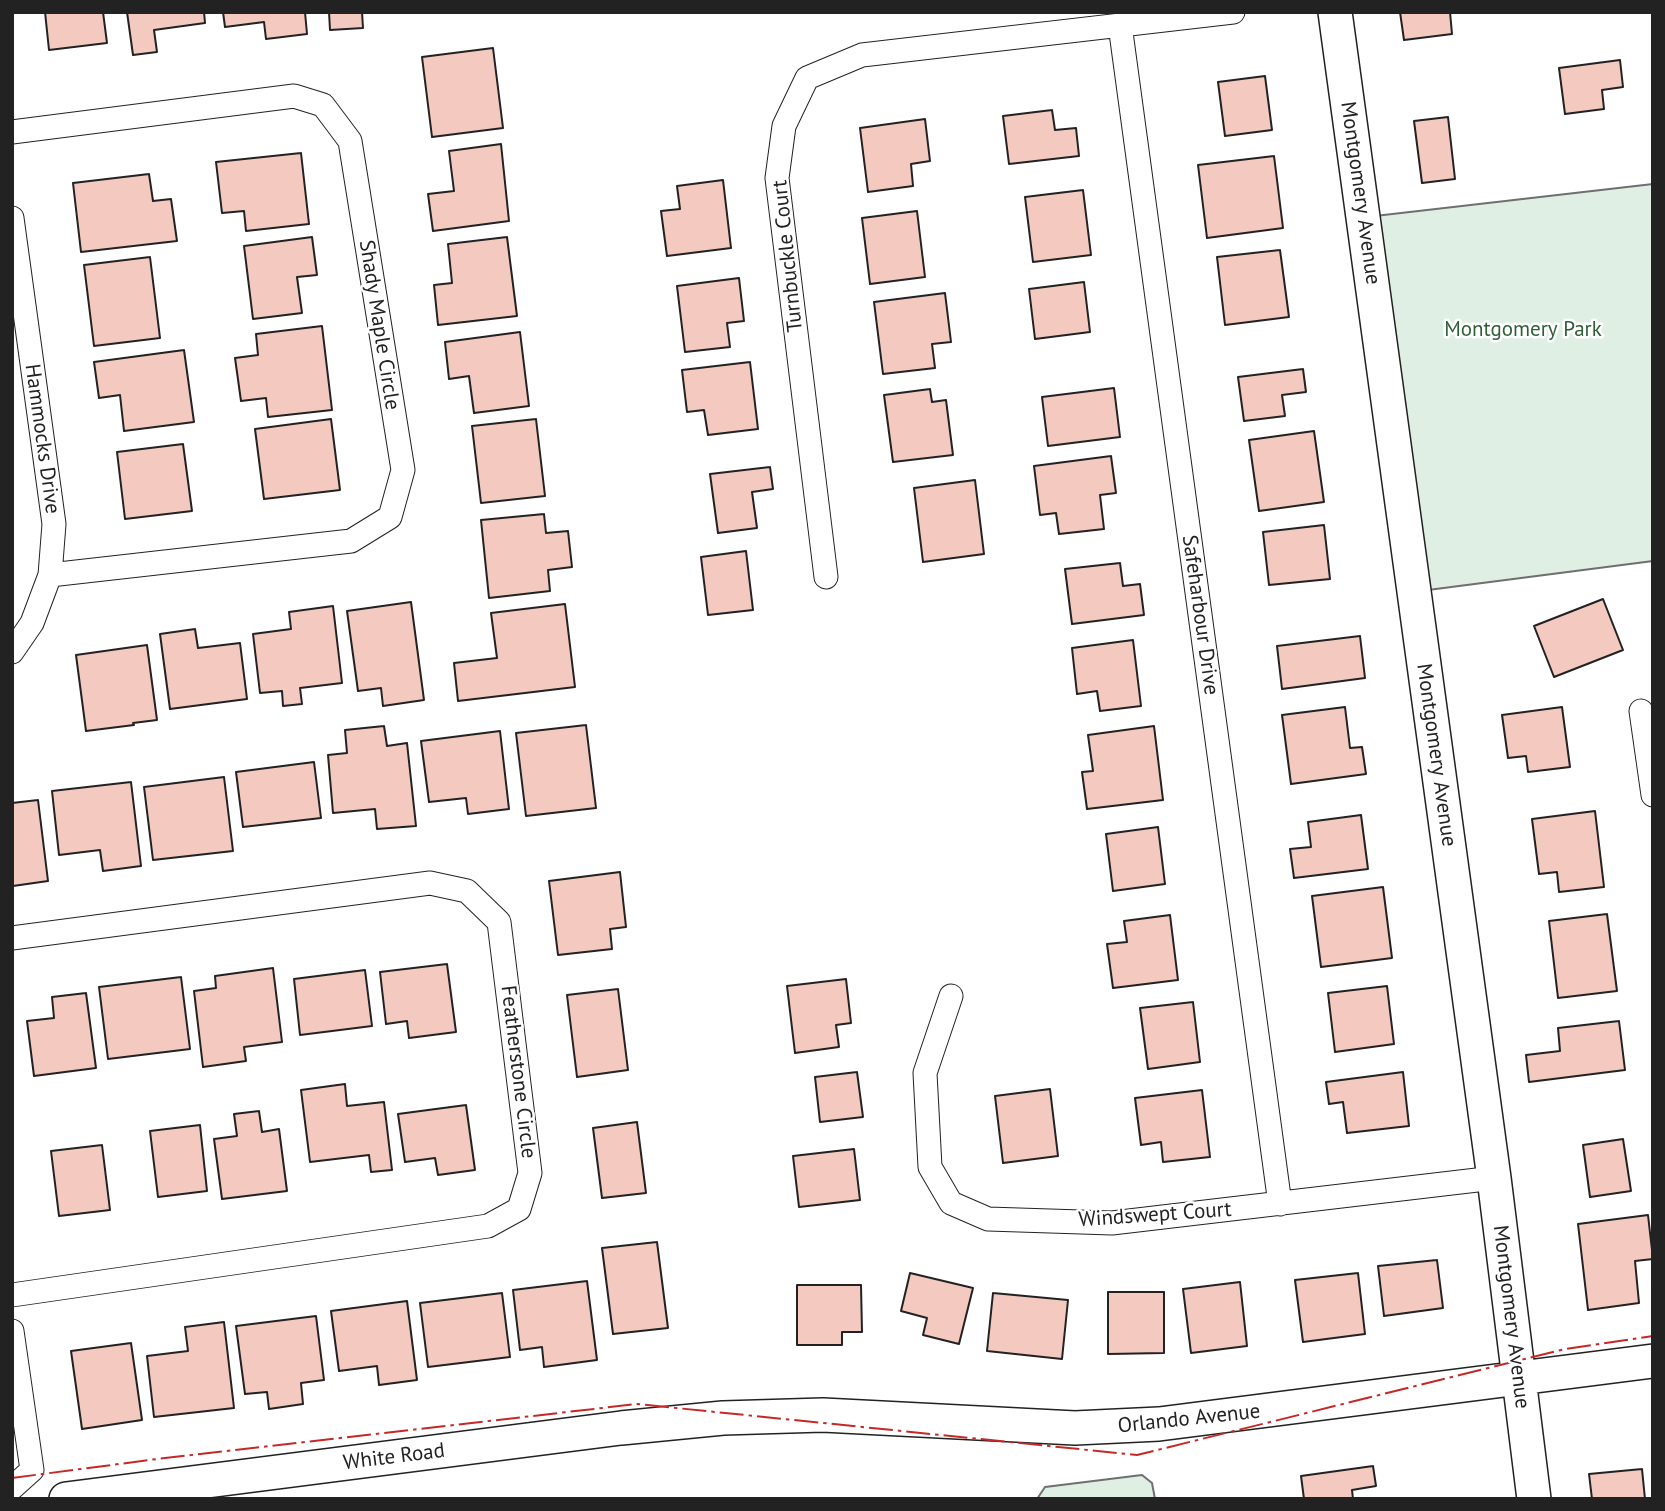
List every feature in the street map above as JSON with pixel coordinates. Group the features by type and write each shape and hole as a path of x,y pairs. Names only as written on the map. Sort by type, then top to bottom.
{"street":[{"name":"Turnbuckle Court","path":"826,577 777,178 784,126 807,78 862,55 1233,12"},
{"name":"Montgomery Avenue","path":"1335,12 1494,1178 1535,1499"},
{"name":"Safeharbour Drive","path":"1120,25 1280,1204"},
{"name":"Shady Maple Circle","path":"12,132 294,96 323,105 349,141 403,470 390,517 351,541 50,575"},
{"name":"Hammocks Drive","path":"12,218 54,524 50,575 32,623 12,652"},
{"path":"1641,710 1653,795"},
{"name":"Featherstone Circle","path":"12,938 430,883 467,891 499,922 530,1173 519,1209 488,1226 12,1295"},
{"name":"Windswept Court","path":"951,996 925,1073 930,1167 951,1203 988,1219 1112,1223 1494,1178"},
{"path":"12,1331 32,1470 12,1488"},
{"name":"Orlando Avenue","path":"723,1418 823,1415 1074,1428 1135,1425 1205,1419 1653,1361"},
{"name":"White Road","path":"66,1499 621,1428 723,1418"}],"green space":[{"name":"Montgomery Park","path":"1653,184 1653,561 1428,590 1375,216"},
{"path":"1142,1475 1152,1483 1155,1499 1037,1499 1045,1487"}],"building":[{"path":"45,12 103,12 107,43 49,50"},
{"path":"127,12 204,12 205,23 154,30 157,52 133,55"},
{"path":"223,12 305,12 307,34 266,39 264,22 225,27"},
{"path":"329,12 362,12 363,28 330,30"},
{"path":"1400,12 1450,12 1452,34 1404,40"},
{"path":"493,48 503,128 432,137 422,57"},
{"path":"1620,60 1623,87 1602,90 1604,109 1565,114 1559,68"},
{"path":"1265,76 1272,130 1225,136 1218,82"},
{"path":"1052,110 1055,130 1076,128 1079,156 1009,164 1003,116"},
{"path":"1448,117 1455,179 1422,183 1414,121"},
{"path":"925,119 930,161 911,164 913,186 868,192 860,128"},
{"path":"501,144 509,221 433,231 428,194 454,191 449,151"},
{"path":"301,153 309,224 246,231 244,211 222,213 216,162"},
{"path":"1274,156 1283,228 1207,238 1198,165"},
{"path":"149,174 153,201 171,199 177,241 81,252 73,183"},
{"path":"723,180 731,248 667,256 661,211 680,209 677,186"},
{"path":"1083,190 1091,255 1033,262 1025,197"},
{"path":"917,211 925,277 870,284 862,218"},
{"path":"312,237 317,275 297,277 302,313 253,319 244,246"},
{"path":"507,237 517,316 438,325 434,285 452,283 448,244"},
{"path":"1280,250 1289,317 1225,325 1217,257"},
{"path":"150,257 160,338 94,346 84,265"},
{"path":"739,278 744,321 727,323 730,347 685,352 677,286"},
{"path":"1084,282 1090,332 1035,339 1029,289"},
{"path":"945,293 951,342 932,344 935,368 883,374 874,302"},
{"path":"322,326 332,410 268,417 266,398 241,401 235,358 258,355 256,334"},
{"path":"520,332 529,406 474,413 469,376 449,379 445,342"},
{"path":"184,350 194,422 124,431 120,395 99,398 94,362"},
{"path":"750,362 758,429 708,435 704,410 687,412 682,370"},
{"path":"1303,369 1306,392 1282,395 1285,416 1244,421 1238,377"},
{"path":"1114,388 1120,437 1048,446 1042,397"},
{"path":"930,389 932,402 946,400 953,455 893,462 884,395"},
{"path":"331,419 340,490 264,499 255,429"},
{"path":"536,419 545,496 481,503 472,426"},
{"path":"1314,431 1324,502 1259,511 1249,440"},
{"path":"183,444 192,511 125,519 117,452"},
{"path":"1111,456 1116,493 1100,495 1104,529 1059,534 1056,513 1040,515 1034,466"},
{"path":"770,467 773,489 752,492 757,528 718,533 710,474"},
{"path":"975,480 984,554 923,562 914,488"},
{"path":"544,514 546,533 568,531 572,567 548,570 550,591 489,598 481,520"},
{"path":"1324,525 1330,579 1269,585 1263,532"},
{"path":"746,551 753,610 708,615 701,557"},
{"path":"1120,563 1123,586 1140,584 1144,615 1072,624 1065,569"},
{"path":"1603,599 1623,650 1554,677 1534,626"},
{"path":"411,602 424,700 383,706 381,688 358,691 347,611"},
{"path":"565,604 575,687 458,701 454,663 497,658 491,613"},
{"path":"333,606 342,683 300,688 302,704 283,706 282,691 260,693 253,634 291,629 289,612"},
{"path":"195,629 198,648 240,643 247,699 170,709 160,634"},
{"path":"1360,636 1365,678 1282,689 1277,646"},
{"path":"1133,640 1141,706 1100,711 1097,691 1077,694 1072,648"},
{"path":"147,645 157,720 86,731 76,655"},
{"path":"1345,707 1350,748 1362,747 1366,774 1291,784 1282,715"},
{"path":"1562,707 1570,767 1528,772 1526,756 1508,758 1502,715"},
{"path":"586,725 596,808 526,816 516,733"},
{"path":"384,726 387,746 407,743 416,826 377,829 375,809 333,813 328,755 347,753 345,730"},
{"path":"1154,726 1163,800 1087,809 1082,772 1093,771 1088,735"},
{"path":"500,731 509,809 468,814 466,798 429,802 421,741"},
{"path":"314,762 321,818 243,827 236,772"},
{"path":"224,777 233,851 153,860 144,787"},
{"path":"131,782 141,866 103,871 100,850 59,855 52,791"},
{"path":"38,800 48,881 13,886 12,803"},
{"path":"1595,811 1604,887 1559,892 1557,872 1539,874 1532,819"},
{"path":"1361,815 1368,869 1294,878 1290,849 1311,847 1308,822"},
{"path":"1158,827 1165,884 1113,891 1106,834"},
{"path":"620,872 626,927 610,929 612,949 558,955 549,881"},
{"path":"1383,887 1392,958 1321,967 1312,896"},
{"path":"1607,914 1617,991 1558,998 1549,921"},
{"path":"1170,915 1178,980 1113,988 1107,944 1127,942 1124,921"},
{"path":"447,964 456,1032 409,1038 407,1021 386,1024 380,972"},
{"path":"273,968 282,1042 244,1047 246,1061 203,1067 194,991 216,988 215,976"},
{"path":"365,970 372,1026 300,1035 294,979"},
{"path":"181,977 190,1049 108,1059 99,987"},
{"path":"846,979 851,1023 836,1025 839,1047 795,1053 787,986"},
{"path":"1387,986 1394,1044 1335,1052 1328,993"},
{"path":"618,989 628,1070 577,1077 567,995"},
{"path":"86,993 96,1068 34,1076 27,1021 54,1018 52,997"},
{"path":"1193,1002 1200,1062 1148,1069 1140,1008"},
{"path":"1619,1021 1625,1070 1529,1082 1526,1055 1560,1051 1558,1028"},
{"path":"857,1072 863,1117 820,1122 815,1077"},
{"path":"1403,1072 1409,1126 1347,1133 1343,1102 1329,1104 1326,1082"},
{"path":"345,1084 347,1106 384,1102 392,1170 371,1172 369,1155 310,1162 301,1090"},
{"path":"1050,1089 1058,1156 1003,1163 995,1096"},
{"path":"1202,1090 1210,1157 1163,1162 1161,1142 1141,1145 1135,1098"},
{"path":"466,1105 475,1170 438,1175 435,1158 405,1162 398,1114"},
{"path":"259,1111 262,1132 279,1129 287,1191 222,1199 214,1139 237,1136 234,1114"},
{"path":"637,1122 646,1193 602,1198 593,1128"},
{"path":"200,1125 207,1191 158,1197 150,1131"},
{"path":"1623,1139 1631,1191 1590,1197 1583,1145"},
{"path":"102,1145 110,1210 59,1216 51,1151"},
{"path":"854,1149 860,1200 799,1207 793,1156"},
{"path":"1648,1215 1653,1259 1635,1261 1639,1303 1588,1310 1578,1224"},
{"path":"657,1242 668,1328 613,1334 602,1248"},
{"path":"1437,1260 1443,1308 1384,1316 1378,1266"},
{"path":"910,1273 973,1288 959,1344 923,1335 927,1318 901,1311"},
{"path":"1358,1273 1365,1334 1303,1342 1295,1280"},
{"path":"587,1281 597,1360 544,1367 542,1347 520,1350 513,1290"},
{"path":"1240,1282 1247,1346 1191,1353 1183,1289"},
{"path":"797,1285 861,1285 862,1332 842,1332 842,1345 797,1345"},
{"path":"1108,1292 1164,1292 1164,1353 1108,1354"},
{"path":"502,1293 510,1357 428,1367 420,1303"},
{"path":"993,1293 1068,1300 1062,1359 987,1351"},
{"path":"407,1301 417,1380 379,1385 377,1366 339,1371 331,1311"},
{"path":"316,1316 324,1380 301,1383 303,1404 269,1409 267,1392 245,1394 236,1326"},
{"path":"224,1322 234,1408 154,1417 147,1356 188,1351 185,1327"},
{"path":"131,1343 142,1420 82,1429 71,1351"},
{"path":"1373,1466 1376,1486 1352,1490 1353,1499 1304,1499 1301,1476"},
{"path":"1642,1469 1645,1499 1592,1499 1589,1474"}],"power":[{"path":"12,1478 637,1404 1137,1455 1565,1349 1653,1336"}]}
